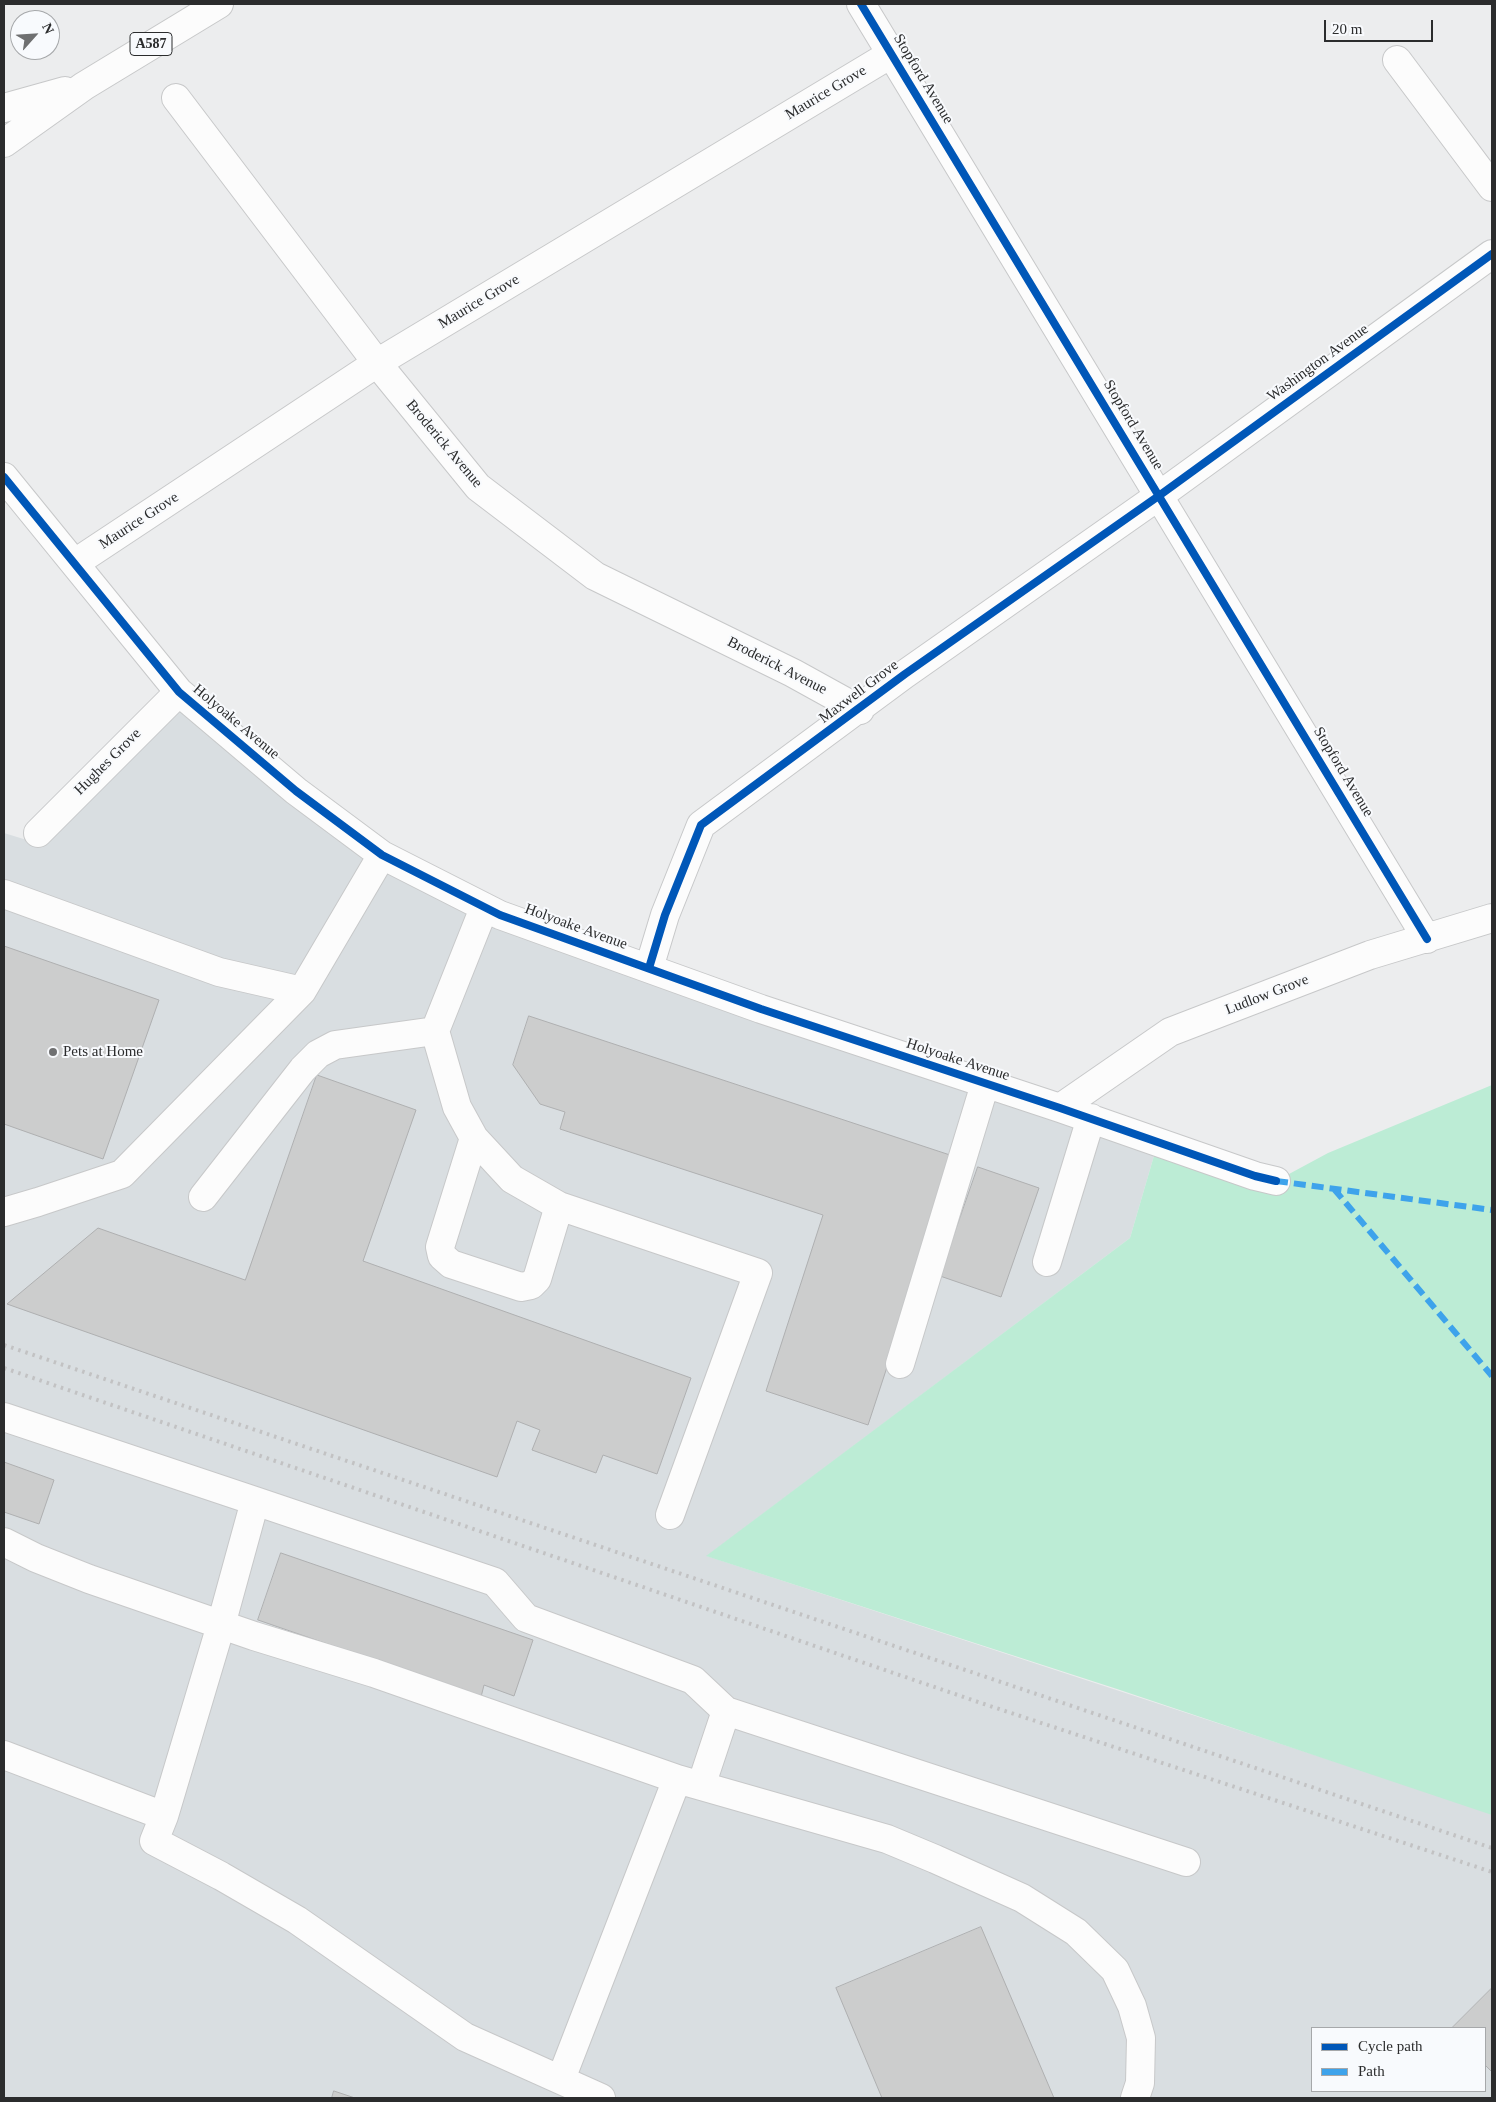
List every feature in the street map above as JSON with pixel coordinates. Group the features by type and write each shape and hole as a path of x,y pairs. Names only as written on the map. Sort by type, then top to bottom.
{"street":[{"name":"A587","path":"4,143 84,86 219,4"},
{"name":"Stopford Avenue","path":"860,4 1160,495 1427,939"},
{"name":"Maurice Grove","path":"75,563 377,363 891,54"},
{"path":"1397,60 1492,187"},
{"name":"A587","path":"4,108 84,86"},
{"name":"Broderick Avenue","path":"176,98 377,363 478,487 595,576 785,669 860,710"},
{"name":"Washington Avenue","path":"1160,495 1492,254"},
{"name":"Holyoake Avenue","path":"4,477 178,692 296,791 382,855 484,908 648,968 761,1009 1090,1118 1255,1176 1276,1181"},
{"name":"Maxwell Grove","path":"648,968 665,915 701,825 860,710 905,674 1160,495"},
{"name":"Hughes Grove","path":"38,833 178,692"},
{"path":"4,1212 122,1174 302,991 382,855"},
{"path":"4,894 219,972 302,991"},
{"path":"484,908 435,1031 457,1107 474,1138 512,1179 559,1206 758,1273 670,1515"},
{"name":"Ludlow Grove","path":"1060,1108 1170,1032 1370,955 1492,918"},
{"path":"203,1196 303,1069 318,1054 335,1045 435,1031"},
{"path":"900,1364 985,1084"},
{"path":"1047,1262 1090,1118"},
{"path":"474,1138 440,1247 442,1256 451,1264 521,1287 531,1285 537,1278 559,1206"},
{"path":"4,1417 495,1582 526,1618 693,1680 726,1711 1186,1862"},
{"path":"255,1501 222,1625 164,1816 154,1841 221,1876 296,1920 464,2038 600,2098"},
{"path":"4,1542 36,1558 89,1579 222,1625 374,1673 689,1783 895,1843 1022,1898 1076,1932 1115,1970 1132,2006 1141,2038 1140,2083 1135,2098"},
{"path":"560,2079 689,1783 726,1711"},
{"path":"4,1755 164,1816"}],"shaded area":[{"path":"179,692 440,885 1158,1142 1130,1238 707,1556 1492,1813 1492,2098 4,2098 4,833 30,841"}],"green space":[{"path":"1492,1085 1492,1815 1117,1689 706,1556 1130,1238 1158,1142 1276,1181 1328,1153"}],"building":[{"path":"4,946 159,1000 103,1159 4,1124"},
{"path":"529,1016 956,1157 868,1425 766,1391 823,1215 560,1129 565,1112 540,1104 513,1065"},
{"path":"317,1075 416,1110 363,1261 691,1378 657,1474 603,1455 596,1473 532,1450 540,1430 517,1421 497,1477 7,1304 98,1228 245,1280"},
{"path":"978,1167 1039,1188 1001,1297 940,1276"},
{"path":"4,1462 54,1480 39,1524 4,1512"},
{"path":"281,1553 533,1640 514,1696 484,1685 481,1697 258,1620"},
{"path":"981,1927 1054,2098 882,2098 836,1988"},
{"path":"1492,1988 1492,2072 1486,2066 1486,2027 1453,2027"},
{"path":"334,2091 355,2098 332,2098"}],"railway":[{"path":"4,1345 1492,1848"},
{"path":"4,1368 984,1704 1492,1872"}],"marked path":[{"path":"1276,1181 1492,1210"},
{"path":"1334,1189 1492,1376"}],"cycle path":[{"path":"861,4 1427,939"},
{"path":"649,968 665,915 701,825 905,674 1160,495 1492,254"},
{"path":"4,477 179,692 296,791 382,855 500,915 761,1009 1060,1108 1255,1176 1276,1181"}],"place":[{"name":"Pets at Home","path":"53,1052"}]}
